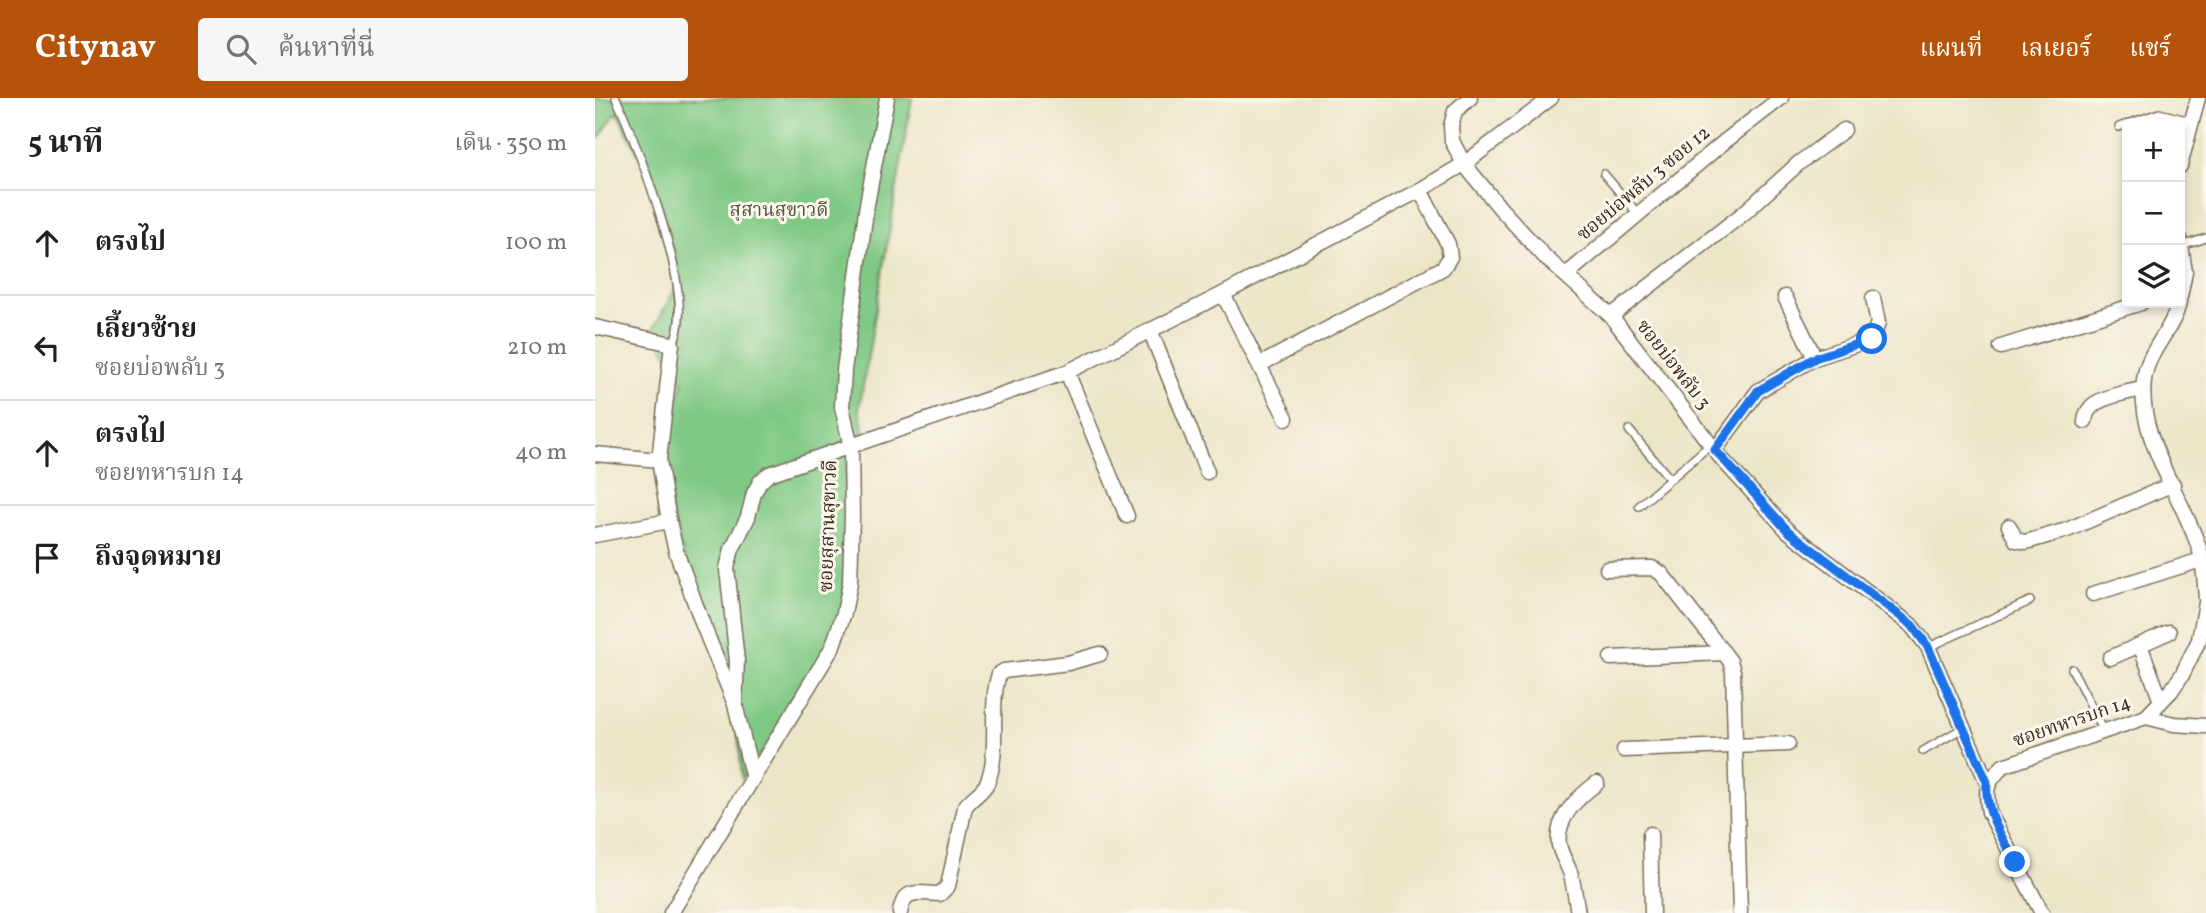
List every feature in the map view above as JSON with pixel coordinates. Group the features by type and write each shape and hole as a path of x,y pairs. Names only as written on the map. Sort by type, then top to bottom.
{"street":[{"name":"ซอยสุสานสุขาวดี","path":"671,913 832,649 845,613 850,583 852,517 851,447 842,407 844,370 867,204 887,98"},
{"name":"ซอยบ่อพลับ 3","path":"1470,98 1455,111 1451,126 1452,141 1464,164 1500,208 1611,316 1713,447 1788,531 1912,625 1928,647 1987,782"},
{"path":"734,704 737,661 727,568 732,549 748,517 754,493 760,482 769,474 791,464 851,447 1067,372 1223,294 1420,190 1464,164 1551,98"},
{"name":"ซอยบ่อพลับ 3 ซอย 12","path":"1566,275 1724,142 1781,98"},
{"path":"2185,149 2197,99"},
{"path":"1611,316 1744,213 1799,163 1844,130"},
{"path":"1259,365 1443,268 1450,257 1448,244 1420,190"},
{"path":"1223,294 1286,418"},
{"path":"1785,297 1815,358"},
{"path":"1713,447 1758,391 1815,358 1872,339 1878,323 1873,298"},
{"path":"2001,347 2125,308"},
{"name":"ซอยทหารบก 14","path":"1987,782 2003,766 2146,716 2171,691 2199,640 2206,594 2201,560 2173,484 2149,431 2143,408 2147,364 2176,308"},
{"path":"595,327 672,344 659,460 669,522 676,551 734,704 753,779"},
{"path":"1150,330 1207,472"},
{"path":"1067,372 1127,516"},
{"path":"2085,421 2089,409 2095,404 2112,396 2143,389"},
{"path":"595,454 659,460"},
{"path":"2009,526 2016,540 2026,542 2067,530 2173,484"},
{"path":"595,536 669,522"},
{"path":"2093,594 2201,560"},
{"path":"1607,569 1652,568 1661,573 1724,653 1734,671 1740,913"},
{"path":"2110,658 2169,632"},
{"path":"2140,645 2161,701"},
{"path":"1611,657 1724,653"},
{"path":"900,913 908,895 920,892 940,894 948,886 965,807 969,800 986,786 988,780 999,674 1004,671 1068,663 1100,654"},
{"path":"2146,716 2174,724 2206,726"},
{"path":"1624,750 1788,744"},
{"path":"1987,782 1989,812 2042,913"},
{"path":"1578,913 1559,835 1563,817 1586,791 1597,783"},
{"path":"1650,834 1652,913"}],"lane":[{"path":"616,98 635,139 658,205 680,304 678,337 672,344"},
{"path":"2119,127 2159,113 2194,119"},
{"path":"1604,174 1638,214"},
{"path":"2185,242 2206,239"},
{"path":"1629,430 1670,479"},
{"path":"1639,506 1713,447"},
{"path":"1928,647 2030,601"},
{"path":"2072,669 2104,731"},
{"path":"1923,751 1963,728"}],"green space":[{"name":"สุสานสุขาวดี","path":"595,98 912,98 859,409 864,432 847,441 844,613 806,692 742,779 735,704 679,542 659,460 683,383 653,329 681,279 655,187 617,112 595,143"}],"route":[{"path":"1872,339 1815,358 1758,391 1715,450 1788,531 1912,625 1928,647 1987,782 1989,812 2015,862"}]}
